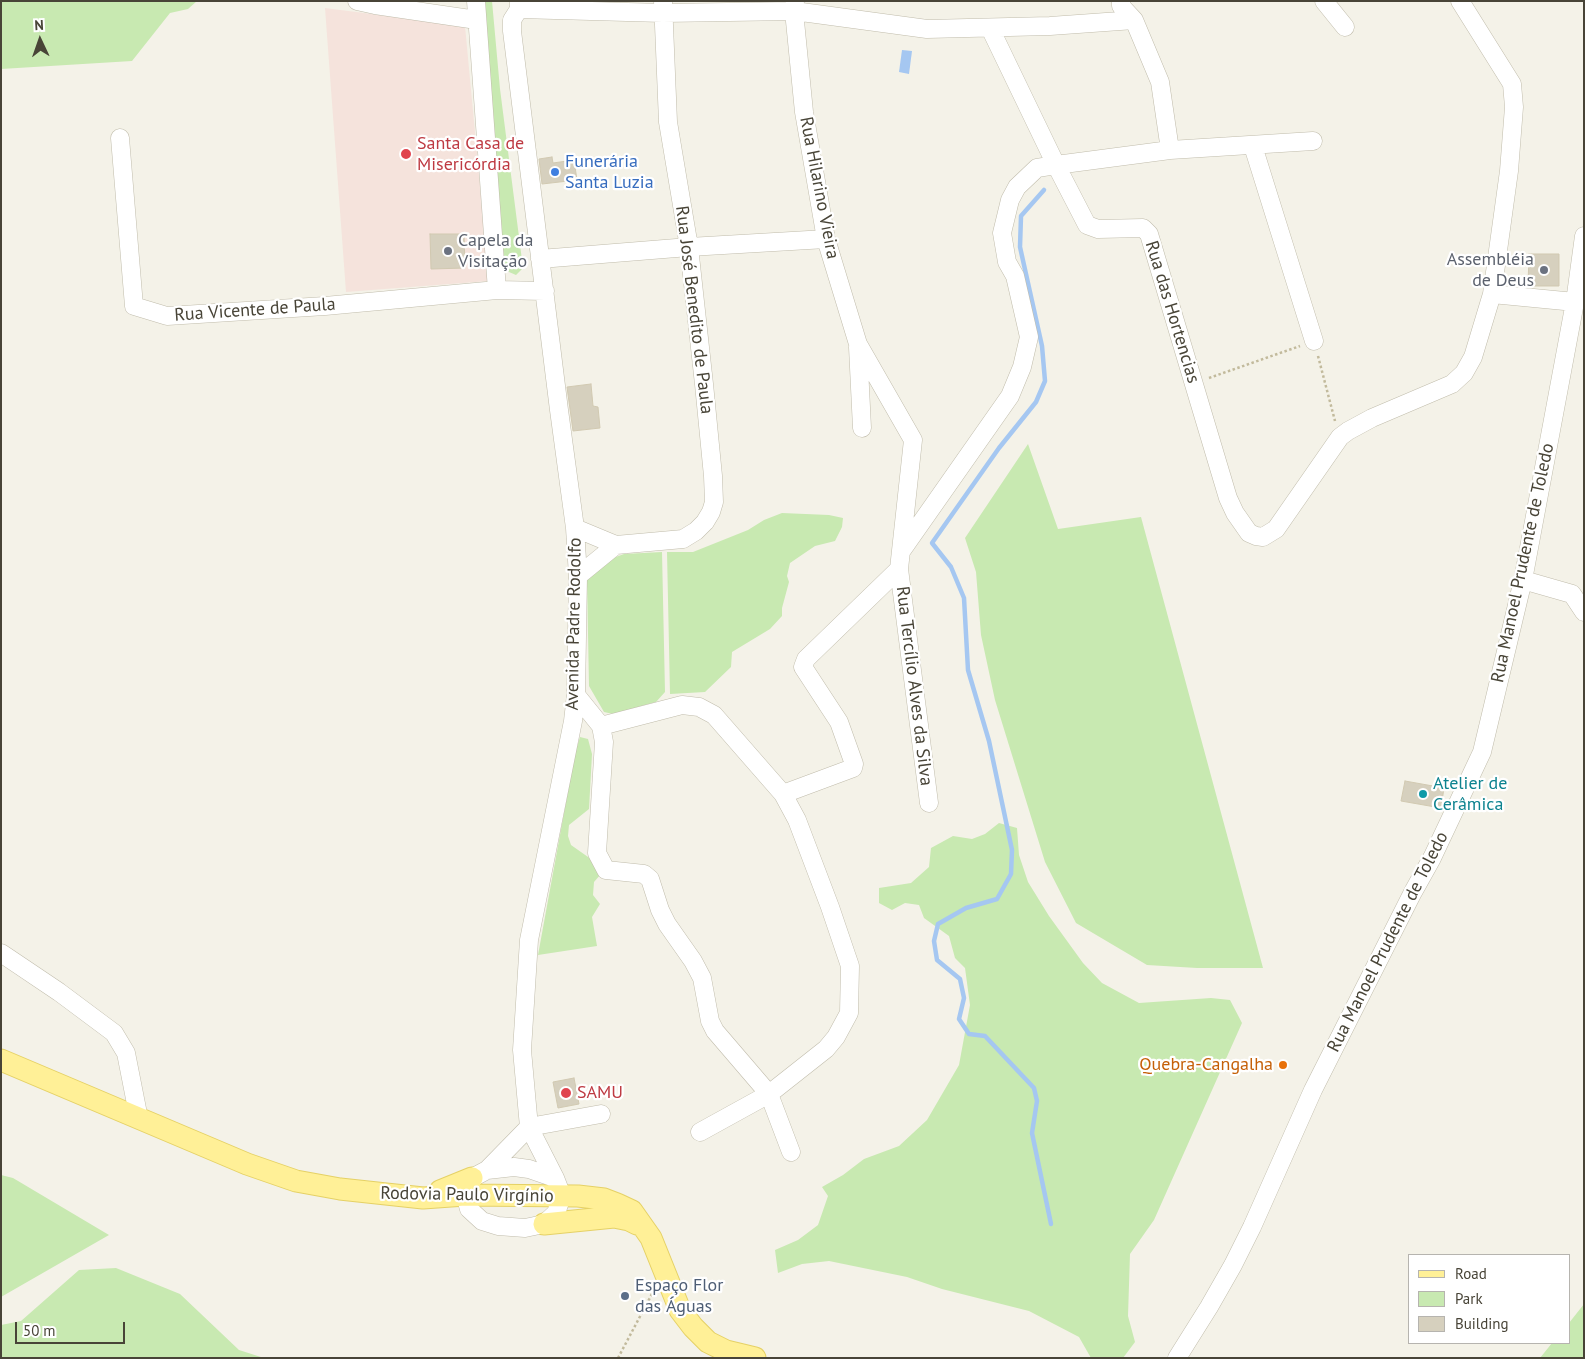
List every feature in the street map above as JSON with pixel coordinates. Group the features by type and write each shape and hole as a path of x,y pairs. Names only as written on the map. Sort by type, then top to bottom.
{"main road":[{"name":"Rodovia Paulo Virgínio","path":"1,1060 247,1164 296,1181 340,1189 424,1198 475,1181 558,1187 578,1196 596,1198 617,1204 632,1212 651,1238 680,1310 692,1327 708,1342 726,1351 755,1358"},
{"path":"544,1224 614,1217 629,1220 644,1228"}],"street":[{"path":"357,1 477,20"},
{"path":"476,1 497,290"},
{"path":"1121,1 1121,6 1134,20 1160,82 1170,150"},
{"path":"1324,1 1345,27"},
{"path":"1340,437 1372,418 1439,391 1458,380 1473,357 1492,294 1511,149 1514,107 1512,84 1460,1"},
{"path":"519,5 795,6 926,29 1050,26 1134,20"},
{"name":"Avenida Padre Rodolfo","path":"519,5 512,20 512,31 575,528 578,576 576,695 573,721 529,940 522,1050 529,1127 558,1187"},
{"name":"Rua Hilarino Vieira","path":"795,6 804,112 826,239 858,344 913,440 900,561"},
{"name":"Rua José Benedito de Paula","path":"616,546 683,539 696,531 705,522 714,502 711,448 689,248 668,122 663,7"},
{"name":"Rua das Hortencias","path":"990,28 1056,165 1088,225 1098,229 1143,228 1149,234 1228,498 1234,513 1249,533 1260,537 1276,529 1340,437"},
{"name":"Rua Vicente de Paula","path":"120,138 134,306 167,316 325,306 497,290 545,291"},
{"path":"783,794 853,768 854,764 839,722 803,666 806,659 900,561 1010,396 1022,367 1029,337 1015,276 1007,262 1002,233 1010,200 1017,186 1037,168 1056,165 1170,150 1313,141"},
{"path":"1253,146 1314,341"},
{"name":"Rua Manoel Prudente de Toledo","path":"1177,1358 1210,1307 1233,1265 1313,1090 1432,858 1482,752 1523,580 1575,302 1584,236"},
{"path":"540,259 826,239"},
{"path":"1492,294 1575,302"},
{"path":"858,344 862,428"},
{"path":"575,528 616,546 578,576"},
{"name":"Rua Tercílio Alves da Silva","path":"900,561 929,803"},
{"path":"1523,580 1572,594 1584,612"},
{"path":"576,695 601,726 604,742 597,853 606,870 644,874 650,879 660,910 667,924 693,961 702,978 710,1021 715,1031 769,1094 791,1152"},
{"path":"601,726 682,705 704,709 714,715 783,794 797,820 827,898 850,966 849,1013 836,1037 826,1049 769,1094 700,1132"},
{"path":"1,953 59,992 114,1033 126,1053 140,1119"},
{"path":"475,1181 514,1167 529,1170 558,1187 556,1212 544,1224 525,1228 498,1226 482,1221 469,1209 475,1181 529,1127 601,1114"}],"path":[{"path":"1193,384 1314,341 1340,437"},
{"path":"618,1358 664,1271"}],"shaded area":[{"name":"Santa Casa de Misericórdia","path":"325,8 465,26 489,281 346,292"}],"green space":[{"path":"1,1 197,1 188,9 170,13 132,61 1,69"},
{"path":"483,1 492,1 500,89 523,268 516,275 502,269"},
{"path":"1028,444 1058,529 1141,517 1263,968 1197,968 1147,965 1076,923 1045,862 995,700 981,635 976,572 965,538"},
{"path":"782,513 829,515 843,518 842,527 835,541 815,546 790,563 787,576 789,582 782,608 782,616 770,629 732,652 731,667 705,692 670,694 667,552 693,552 748,530 764,520"},
{"path":"662,552 665,692 656,702 613,714 604,712 589,686 587,580 613,558 624,554"},
{"path":"580,737 588,739 592,754 589,809 569,825 568,836 571,845 598,864 601,874 594,882 593,895 600,904 592,917 597,946 538,955 575,753"},
{"path":"999,823 1017,828 1019,855 1028,882 1049,916 1083,963 1102,983 1139,1003 1211,998 1230,1000 1242,1023 1154,1220 1130,1254 1128,1316 1135,1342 1123,1358 1091,1358 1079,1337 1029,1311 942,1289 907,1277 829,1261 802,1264 778,1273 775,1250 798,1240 818,1225 828,1196 822,1187 843,1175 864,1159 899,1146 927,1120 959,1065 970,1005 965,968 955,958 949,936 924,918 919,905 905,903 892,910 879,903 879,888 911,883 929,867 931,848 953,836 972,839 985,834"},
{"path":"1,1175 13,1178 109,1235 1,1297"},
{"path":"116,1268 180,1294 239,1350 264,1358 1,1358 1,1325 21,1321 79,1270"},
{"path":"1584,1304 1584,1358 1540,1358 1551,1344 1570,1344 1570,1322"}],"water":[{"path":"902,50 912,51 909,74 899,72"}],"building":[{"name":"Funerária Santa Luzia","path":"552,157 553,163 574,160 577,180 542,184 539,159"},
{"name":"Capela da Visitação","path":"430,234 464,234 465,268 431,269"},
{"name":"Assembléia de Deus","path":"1529,254 1559,254 1559,286 1528,286"},
{"path":"591,384 593,406 598,407 600,428 573,431 567,387"},
{"name":"Atelier de Cerâmica","path":"1405,781 1444,788 1441,808 1401,801"},
{"name":"SAMU","path":"574,1078 579,1104 558,1108 553,1082"}],"waterway":[{"path":"1044,190 1021,216 1020,247 1042,346 1045,381 1036,402 999,448 932,543 951,567 964,598 968,670 989,741 1012,850 1011,874 997,899 966,908 938,924 934,941 937,960 960,979 964,998 959,1019 969,1034 985,1036 1034,1088 1037,1101 1032,1133 1051,1224"}],"place":[{"name":"Santa Casa de Misericórdia","path":"406,154"},
{"name":"Funerária Santa Luzia","path":"555,172"},
{"name":"Capela da Visitação","path":"448,251"},
{"name":"Assembléia de Deus","path":"1544,270"},
{"name":"Atelier de Cerâmica","path":"1423,794"},
{"name":"Quebra-Cangalha","path":"1283,1065"},
{"name":"SAMU","path":"566,1093"},
{"name":"Espaço Flor das Águas","path":"625,1296"}]}
